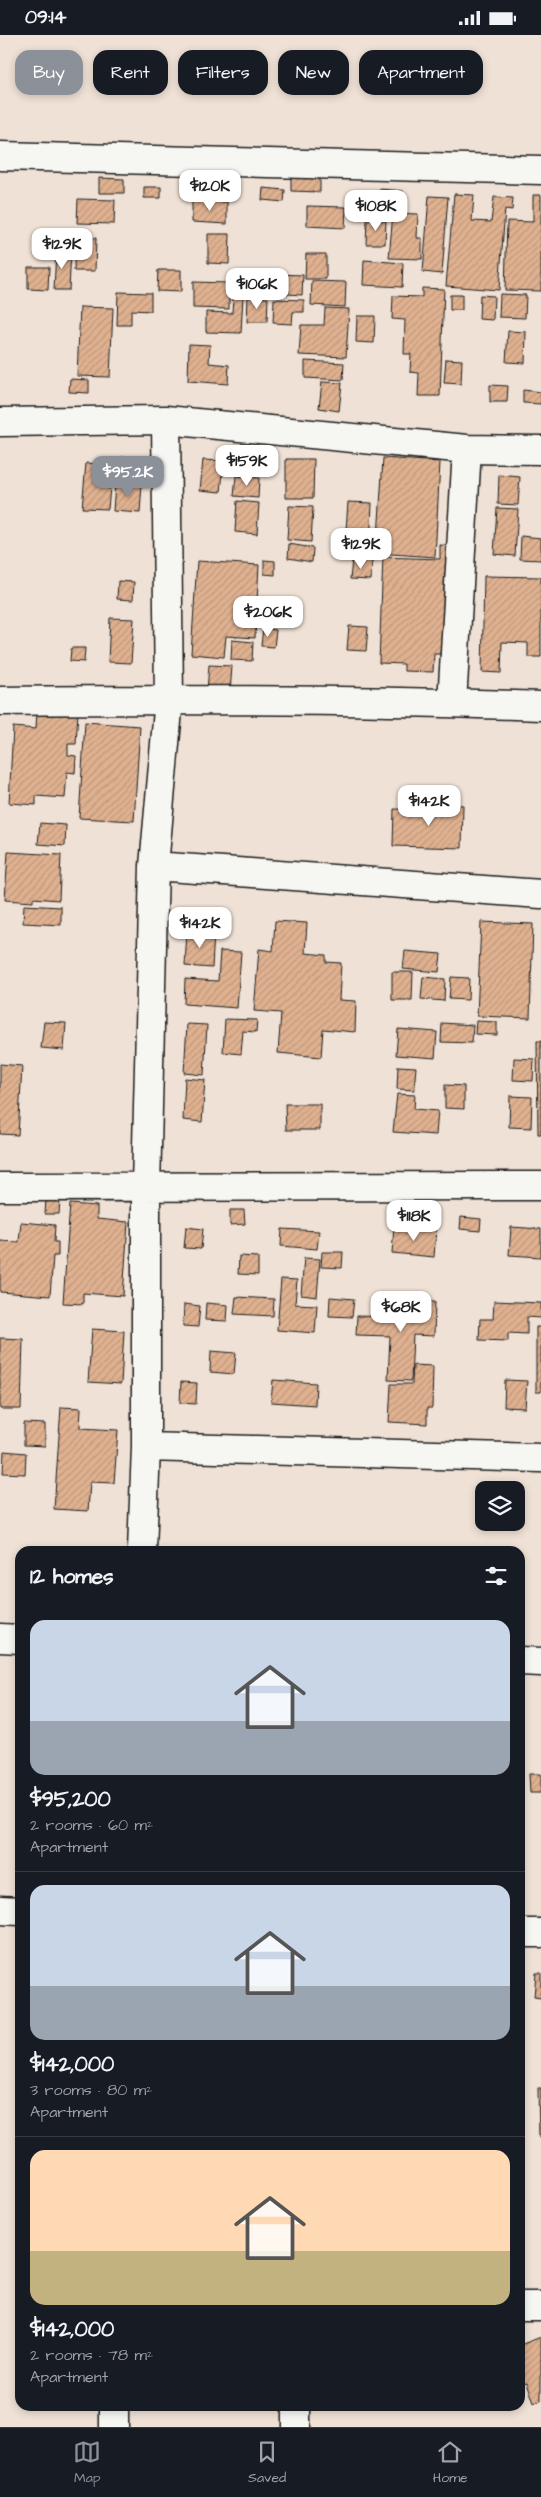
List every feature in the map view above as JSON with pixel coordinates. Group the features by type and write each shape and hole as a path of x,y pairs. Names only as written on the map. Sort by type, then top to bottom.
{"street":[{"path":"0,156 541,170"},
{"path":"0,422 166,420 467,449 541,450"},
{"path":"142,1546 146,1447 146,1187 154,866 168,699 166,420"},
{"path":"452,703 467,449"},
{"path":"0,701 168,699 541,706"},
{"path":"154,866 541,894"},
{"path":"0,1187 541,1185"},
{"path":"146,1447 541,1458"},
{"path":"0,1638 15,1639"},
{"path":"525,1661 541,1662"},
{"path":"0,1910 15,1911"},
{"path":"525,1933 541,1933"},
{"path":"525,2305 541,2306"},
{"path":"114,2411 114,2427"},
{"path":"296,2411 296,2427"}],"building":[{"path":"291,171 320,172 320,192 291,191"},
{"path":"99,178 124,179 124,193 99,193"},
{"path":"144,187 161,187 161,198 144,198"},
{"path":"263,188 285,190 284,202 262,200"},
{"path":"380,189 403,191 403,205 378,203"},
{"path":"454,194 474,195 472,221 491,222 494,197 513,198 512,210 505,209 499,290 446,286"},
{"path":"533,195 541,195 541,291 505,290 507,221 533,222"},
{"path":"429,196 448,197 442,274 423,272"},
{"path":"78,199 115,200 114,224 77,223"},
{"path":"192,201 227,202 227,224 192,222"},
{"path":"307,206 346,207 345,228 307,226"},
{"path":"393,213 418,214 417,238 422,238 422,259 389,258"},
{"path":"367,220 386,221 385,244 366,244"},
{"path":"208,234 230,234 229,264 208,263"},
{"path":"75,237 96,238 95,271 74,271"},
{"path":"56,250 71,250 69,290 54,290"},
{"path":"306,254 326,254 326,279 305,279"},
{"path":"364,260 403,263 402,287 363,285"},
{"path":"28,267 49,267 48,290 28,289"},
{"path":"158,270 181,270 181,292 157,291"},
{"path":"275,274 303,275 302,295 274,293"},
{"path":"312,281 346,282 345,307 311,305"},
{"path":"193,282 229,283 229,309 193,308"},
{"path":"422,288 444,289 440,396 418,396 419,373 410,372 411,354 404,354 405,320 392,319 393,296 422,297"},
{"path":"118,292 151,293 151,311 131,310 131,325 117,325"},
{"path":"500,294 526,295 525,318 499,317"},
{"path":"450,295 462,295 462,310 450,310"},
{"path":"480,295 494,296 493,320 479,319"},
{"path":"233,296 243,296 241,333 206,332 206,312 232,313"},
{"path":"248,297 268,298 267,322 247,322"},
{"path":"274,299 304,300 304,312 293,312 292,324 273,323"},
{"path":"80,307 113,308 110,377 77,376"},
{"path":"325,308 349,309 346,357 299,355 301,325 324,325"},
{"path":"357,316 375,316 374,343 356,342"},
{"path":"508,331 526,332 525,363 506,362"},
{"path":"189,344 210,345 209,363 229,365 228,384 188,381"},
{"path":"446,359 462,360 461,384 444,383"},
{"path":"305,361 344,363 343,380 305,378"},
{"path":"70,379 89,380 89,393 69,392"},
{"path":"322,382 342,383 339,411 319,408"},
{"path":"490,385 508,386 507,402 490,402"},
{"path":"523,390 541,392 541,404 523,403"},
{"path":"121,457 144,458 143,480 119,479"},
{"path":"383,458 440,462 435,557 377,553"},
{"path":"286,459 314,459 313,498 286,498"},
{"path":"203,460 224,461 221,492 200,490"},
{"path":"86,463 98,464 98,472 105,473 104,487 110,487 108,509 82,508"},
{"path":"499,475 520,477 518,505 498,504"},
{"path":"236,476 259,478 258,498 234,496"},
{"path":"115,483 142,484 140,513 113,511"},
{"path":"237,501 259,503 257,534 235,532"},
{"path":"348,502 372,503 370,547 345,545"},
{"path":"289,506 313,507 311,542 287,540"},
{"path":"497,508 518,509 515,556 494,554"},
{"path":"521,536 541,538 541,560 520,559"},
{"path":"289,544 313,548 312,562 288,558"},
{"path":"440,545 454,546 453,573 445,573 442,654 434,654 433,672 404,671 404,664 379,663 383,557 440,559"},
{"path":"264,560 275,561 275,575 264,574"},
{"path":"352,560 372,561 371,580 350,579"},
{"path":"197,561 259,565 255,638 226,636 224,657 191,654"},
{"path":"484,576 541,577 541,657 528,657 528,643 502,642 501,673 482,672"},
{"path":"118,581 134,582 133,600 117,599"},
{"path":"110,618 134,619 131,663 108,662"},
{"path":"349,626 368,627 366,651 347,650"},
{"path":"263,628 276,630 274,647 261,646"},
{"path":"232,640 253,642 252,661 231,660"},
{"path":"71,648 85,648 84,662 70,661"},
{"path":"209,665 232,666 230,693 207,691"},
{"path":"37,710 78,712 76,744 68,744 68,755 76,756 75,773 67,772 65,798 36,796 36,805 9,803 13,727 36,729"},
{"path":"85,722 140,726 134,821 79,818"},
{"path":"433,804 463,805 462,848 393,846 394,809 433,810"},
{"path":"40,823 66,825 65,846 38,844"},
{"path":"8,852 61,855 59,900 33,898 33,902 5,900"},
{"path":"24,905 61,907 61,925 23,923"},
{"path":"275,921 307,923 305,953 326,955 326,962 341,963 339,1000 356,1001 355,1032 323,1029 321,1057 278,1053 281,1013 254,1011 259,949 273,951"},
{"path":"481,922 533,924 530,1018 477,1016"},
{"path":"187,930 214,932 212,968 185,966"},
{"path":"220,951 241,952 237,1008 184,1004 185,979 218,981"},
{"path":"405,951 441,954 439,972 403,969"},
{"path":"392,972 413,972 412,1000 392,1000"},
{"path":"423,977 445,979 444,1001 421,999"},
{"path":"451,977 469,978 468,1000 449,999"},
{"path":"225,1019 257,1020 256,1032 243,1031 241,1054 223,1052"},
{"path":"476,1021 497,1022 497,1035 475,1034"},
{"path":"44,1022 66,1023 64,1050 41,1048"},
{"path":"442,1023 473,1025 472,1043 441,1042"},
{"path":"187,1024 207,1025 204,1075 184,1073"},
{"path":"398,1029 437,1032 435,1058 396,1055"},
{"path":"537,1041 541,1041 541,1134 538,1134"},
{"path":"514,1058 534,1059 533,1081 513,1080"},
{"path":"0,1064 22,1066 18,1135 0,1134"},
{"path":"398,1066 416,1067 414,1090 397,1089"},
{"path":"185,1078 205,1080 202,1122 183,1120"},
{"path":"445,1085 464,1086 464,1109 445,1108"},
{"path":"397,1094 415,1095 414,1109 438,1111 436,1135 393,1132"},
{"path":"510,1096 532,1097 531,1128 509,1127"},
{"path":"285,1104 320,1104 320,1130 286,1130"},
{"path":"46,1199 60,1199 59,1214 45,1214"},
{"path":"70,1204 97,1206 97,1219 128,1222 123,1296 83,1293 83,1304 63,1303"},
{"path":"230,1210 244,1210 245,1224 230,1225"},
{"path":"461,1217 481,1219 480,1231 460,1229"},
{"path":"21,1222 55,1225 54,1242 58,1242 58,1256 53,1256 50,1296 0,1292 0,1241 19,1242"},
{"path":"186,1227 203,1229 201,1249 184,1248"},
{"path":"394,1227 436,1230 434,1257 392,1253"},
{"path":"511,1227 541,1229 541,1257 509,1255"},
{"path":"282,1229 319,1231 317,1249 281,1246"},
{"path":"322,1252 343,1252 342,1268 321,1267"},
{"path":"239,1256 258,1257 258,1275 238,1274"},
{"path":"304,1258 320,1259 317,1297 301,1295"},
{"path":"281,1279 297,1280 295,1304 317,1305 315,1333 277,1330"},
{"path":"236,1297 274,1299 273,1316 234,1314"},
{"path":"330,1297 354,1299 352,1317 329,1316"},
{"path":"393,1301 435,1302 434,1336 413,1335 411,1381 388,1380 390,1336 356,1335 357,1316 392,1317"},
{"path":"494,1301 541,1303 541,1318 527,1317 527,1334 508,1333 508,1341 479,1340 480,1319 493,1319"},
{"path":"206,1303 228,1305 227,1321 205,1320"},
{"path":"184,1304 200,1306 198,1327 183,1326"},
{"path":"536,1327 541,1327 541,1392 536,1392"},
{"path":"92,1329 124,1331 121,1384 88,1382"},
{"path":"0,1338 23,1339 21,1409 0,1409"},
{"path":"211,1351 236,1353 234,1374 210,1372"},
{"path":"413,1365 433,1366 432,1408 427,1408 427,1424 389,1422 391,1384 412,1384"},
{"path":"273,1380 316,1383 315,1405 271,1402"},
{"path":"505,1380 527,1381 525,1408 504,1407"},
{"path":"181,1382 197,1383 196,1404 180,1403"},
{"path":"61,1407 81,1408 80,1428 118,1430 114,1483 90,1482 88,1511 54,1509"},
{"path":"24,1423 45,1424 45,1446 24,1445"},
{"path":"4,1451 26,1453 25,1474 3,1473"},
{"path":"529,1774 541,1774 541,1793 530,1793"},
{"path":"536,1973 541,1973 541,1998 534,1997"},
{"path":"538,2088 541,2088 541,2138 539,2138"},
{"path":"541,2337 541,2401 534,2403 527,2382 525,2383 525,2343"}]}
